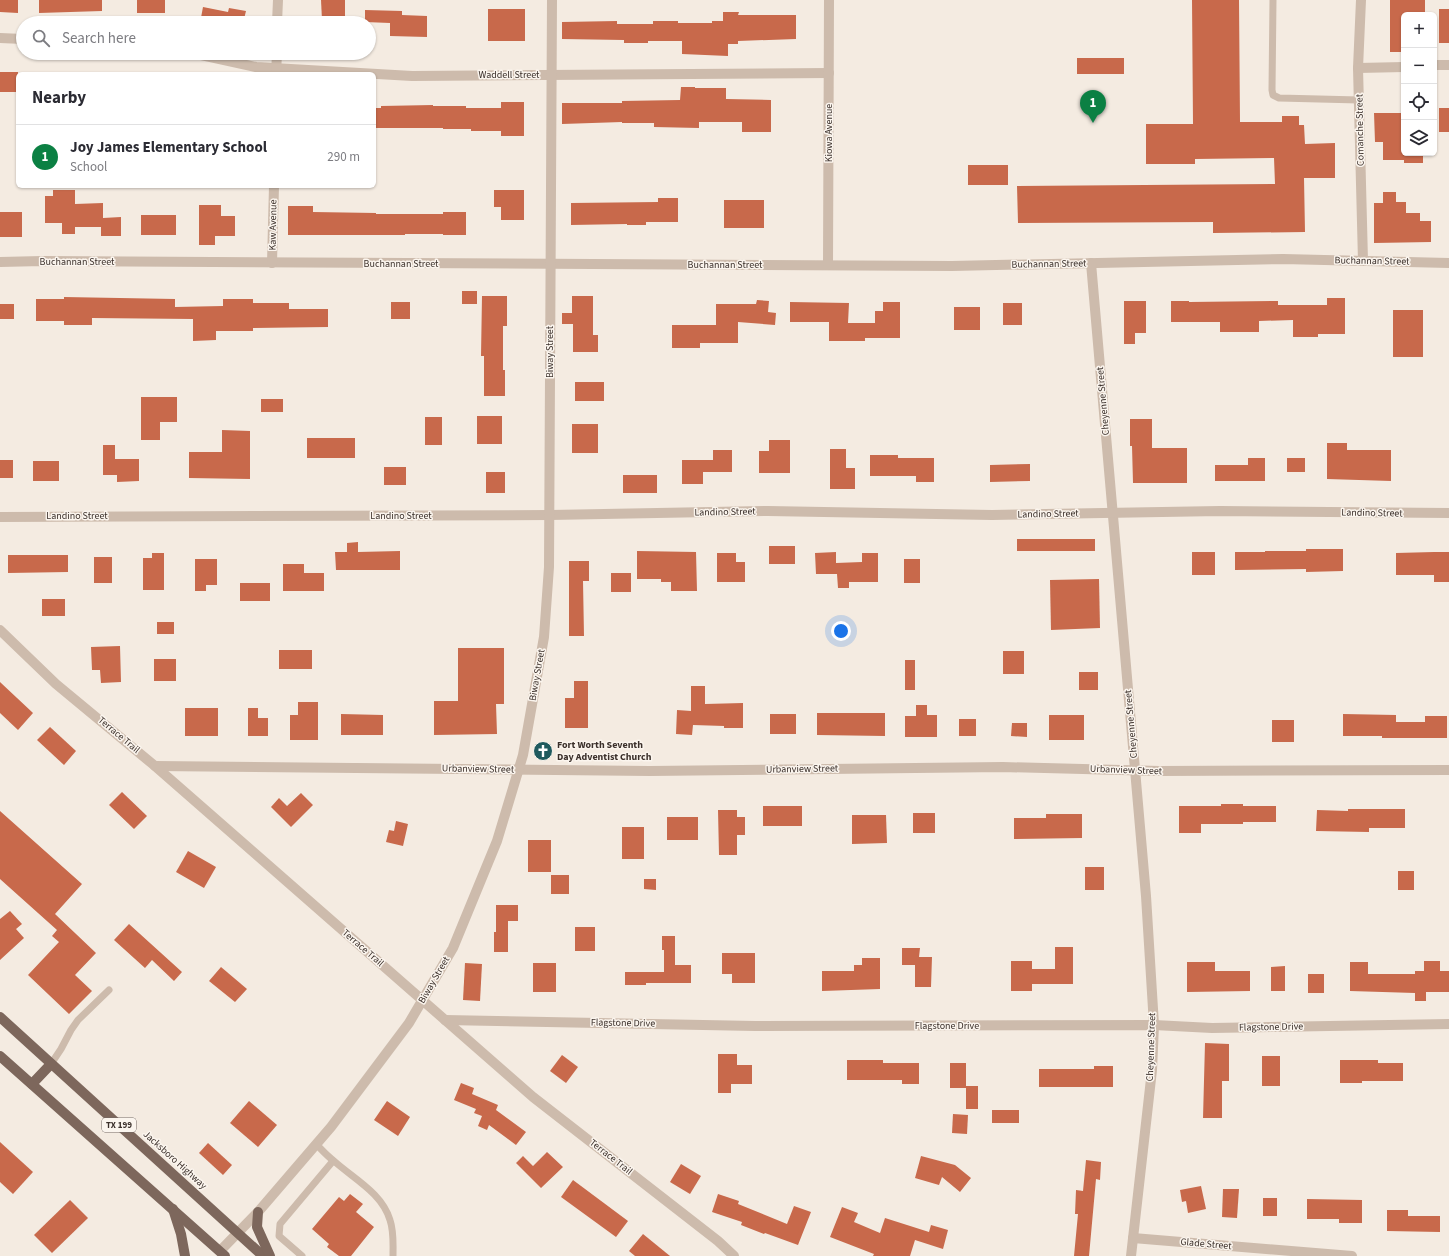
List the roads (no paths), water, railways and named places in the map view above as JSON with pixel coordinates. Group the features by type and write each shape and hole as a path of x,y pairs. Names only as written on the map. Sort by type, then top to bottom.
{"main road":[{"name":"Jacksboro Highway","path":"0,1017 263,1256"},
{"name":"TX 199","path":"0,1056 173,1209 221,1254"},
{"path":"32,1084 51,1064"},
{"path":"173,1209 181,1234 185,1256"},
{"path":"258,1212 257,1227 270,1256"}],"street":[{"path":"277,16 278,0"},
{"name":"Biway Street","path":"221,1254 316,1144 409,1023 456,941 497,841 523,755 544,637 549,567 552,0"},
{"name":"Kiowa Avenue","path":"828,266 829,0"},
{"name":"Comanche Street","path":"1361,0 1358,68 1363,261"},
{"path":"0,38 16,39"},
{"name":"Waddell Street","path":"224,60 276,71 303,72"},
{"path":"276,71 277,60"},
{"path":"1437,66 1449,65"},
{"path":"1358,68 1401,66"},
{"name":"Waddell Street","path":"376,75 412,76 829,73"},
{"name":"Kaw Avenue","path":"272,263 274,188"},
{"name":"Buchannan Street","path":"0,262 952,266 1283,259 1449,262"},
{"name":"Cheyenne Street","path":"1091,263 1146,896 1154,1025 1152,1070 1131,1256"},
{"name":"Landino Street","path":"0,517 550,515 768,511 992,515 1220,511 1449,514"},
{"name":"Terrace Trail","path":"0,630 56,684 155,766 533,1097 718,1241 734,1256"},
{"name":"Urbanview Street","path":"155,766 650,771 1004,767 1134,771 1449,770"},
{"name":"Flagstone Drive","path":"445,1020 756,1026 1154,1025 1212,1028 1449,1024"},
{"name":"Glade Street","path":"1133,1238 1352,1256"}],"lane":[{"path":"1273,0 1273,96 1279,98 1359,100"},
{"path":"51,1064 78,1020 109,990"},
{"path":"316,1144 333,1161 367,1187 380,1200 390,1218 393,1229 393,1256"},
{"path":"302,1256 280,1236 280,1224 333,1161"}],"place":[{"name":"Joy James Elementary School","path":"1093,123"},
{"name":"Fort Worth Seventh Day Adventist Church","path":"543,751"}]}
